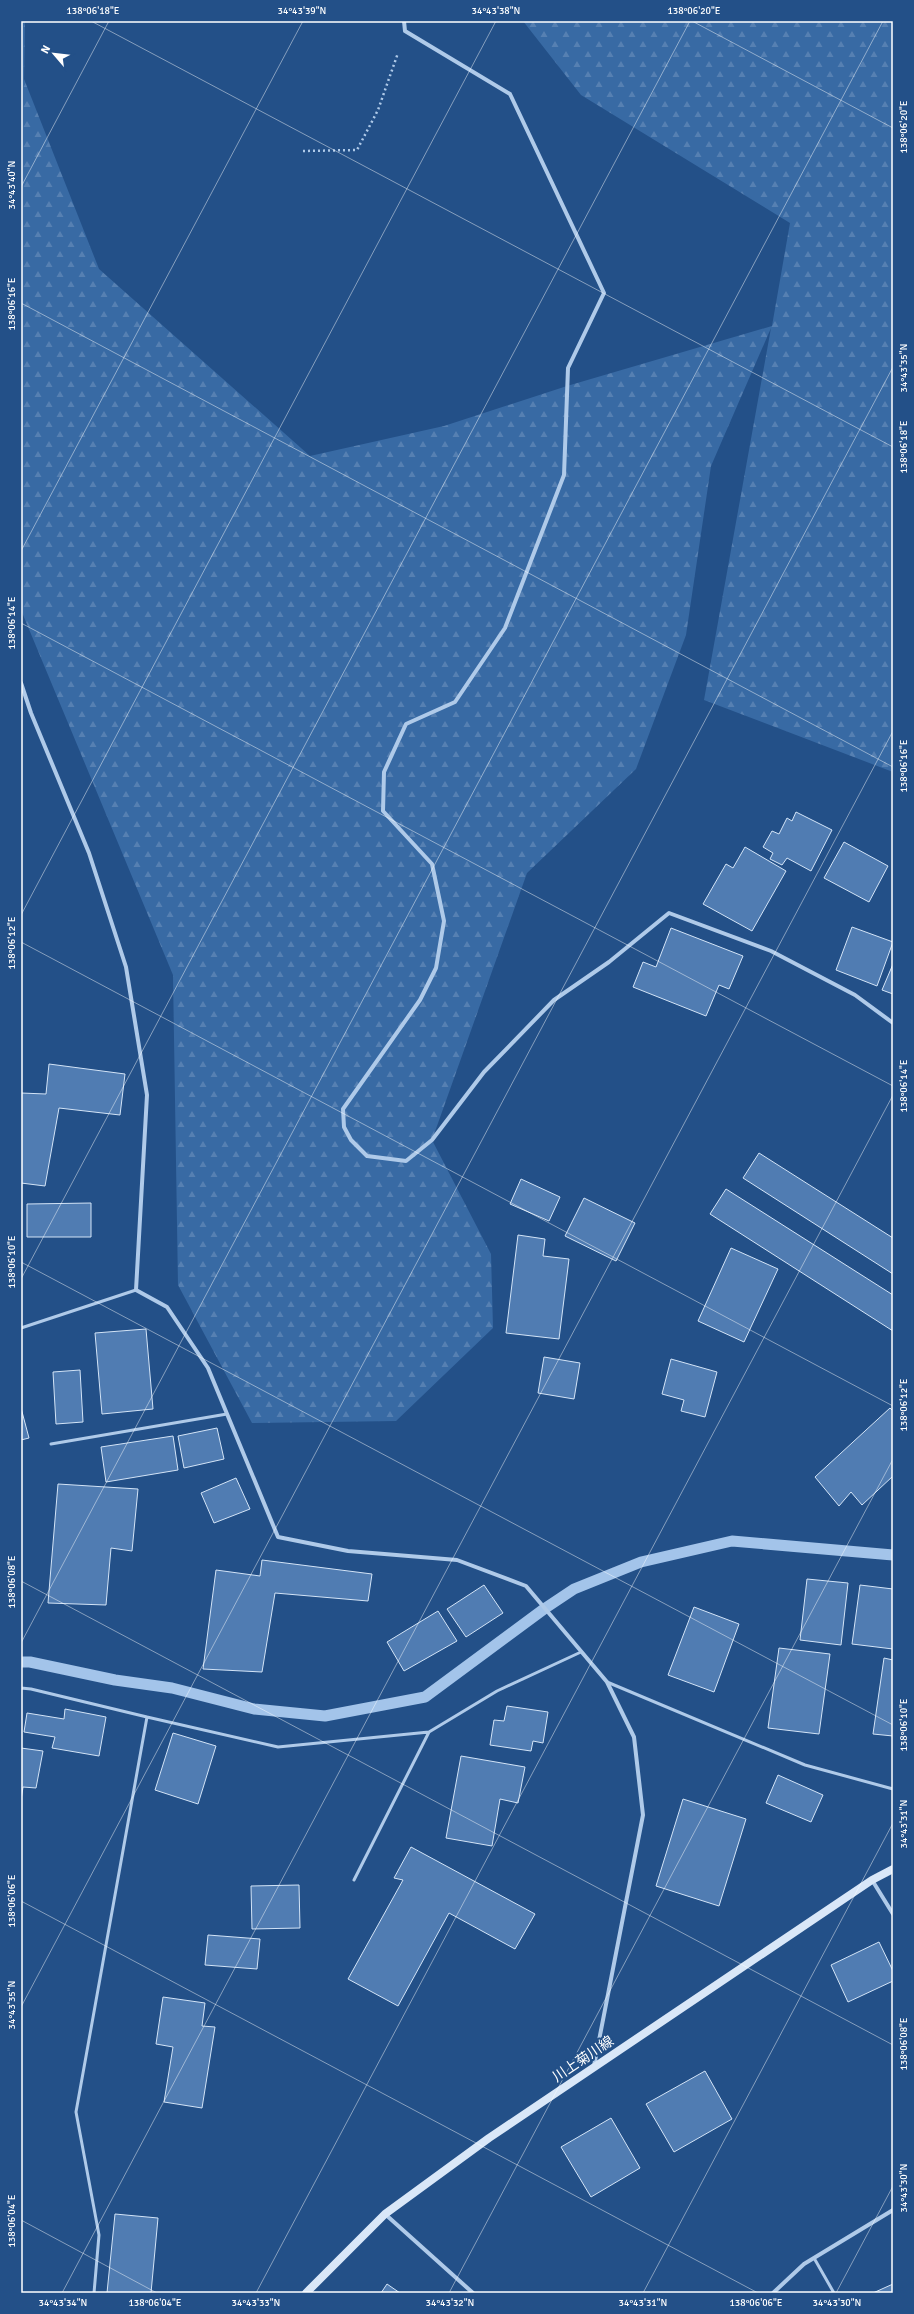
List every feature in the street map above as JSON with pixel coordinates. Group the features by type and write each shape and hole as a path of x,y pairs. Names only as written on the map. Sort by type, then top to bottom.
{"main road":[{"name":"川上菊川線","path":"306,2293 385,2214 489,2138 872,1880 893,1869"}],"street":[{"path":"404,21 405,31 510,94 604,293 568,368 564,475 505,628 455,702 406,724 384,772 383,811 432,864 444,921 436,968 420,1000 343,1109 344,1127 351,1140 367,1156 406,1161 432,1140 484,1072 554,1000 609,962 669,913 771,951 855,996 893,1023"},
{"path":"21,682 31,713 89,853 126,967 147,1095 136,1290 167,1307 208,1368 278,1537 348,1551 457,1560 526,1586 607,1682 634,1737 643,1815 594,2068"},
{"path":"872,1880 893,1914"},
{"path":"773,2293 804,2264 893,2210"},
{"path":"385,2214 473,2293"}],"lane":[{"path":"21,1328 136,1290"},
{"path":"51,1444 227,1414"},
{"path":"21,1688 31,1689 278,1746 429,1732 497,1691 581,1652"},
{"path":"607,1682 805,1765 893,1789"},
{"path":"94,2293 99,2235 76,2112 147,1716"},
{"path":"354,1880 429,1732"},
{"path":"814,2258 834,2293"}],"path":[{"path":"303,151 357,150 378,110 405,31"}],"green space":[{"path":"21,21 25,21 24,79 99,269 310,456 444,426 567,386 772,326 790,223 581,95 523,21 893,21 893,772 704,700 771,328 711,466 686,635 636,769 527,873 432,1140 491,1254 493,1328 396,1421 252,1423 178,1285 173,975 21,610"}],"building":[{"path":"796,812 832,830 811,871 787,858 782,865 770,859 773,853 763,847 772,831 779,834 787,818 792,821"},
{"path":"844,842 888,866 869,902 824,878"},
{"path":"745,847 786,871 752,931 703,904 726,864 733,868"},
{"path":"852,927 893,942 877,986 836,970"},
{"path":"671,928 743,956 729,989 719,985 706,1016 633,987 643,962 656,967"},
{"path":"893,964 893,994 882,990"},
{"path":"49,1064 125,1074 120,1115 59,1108 45,1186 21,1183 21,1093 46,1094"},
{"path":"759,1153 893,1238 893,1274 743,1178"},
{"path":"521,1179 560,1197 549,1221 510,1204"},
{"path":"726,1189 893,1295 893,1331 710,1214"},
{"path":"584,1198 635,1223 616,1261 565,1236"},
{"path":"91,1203 91,1237 27,1237 27,1204"},
{"path":"518,1235 545,1239 543,1256 569,1259 559,1339 506,1333"},
{"path":"731,1248 778,1269 744,1342 698,1321"},
{"path":"146,1329 153,1409 102,1414 95,1333"},
{"path":"544,1357 580,1363 574,1399 538,1393"},
{"path":"671,1359 717,1372 705,1417 681,1411 684,1400 662,1394"},
{"path":"80,1370 83,1422 56,1424 53,1372"},
{"path":"21,1408 29,1438 21,1440"},
{"path":"890,1408 893,1411 893,1476 862,1505 851,1492 839,1506 815,1477"},
{"path":"217,1428 224,1459 184,1468 178,1436"},
{"path":"173,1436 178,1470 106,1482 101,1447"},
{"path":"236,1478 250,1509 214,1523 201,1493"},
{"path":"58,1484 138,1489 132,1551 111,1548 106,1605 48,1603"},
{"path":"262,1560 372,1574 368,1601 275,1593 262,1672 203,1669 216,1570 260,1576"},
{"path":"807,1579 848,1583 841,1645 800,1640"},
{"path":"484,1585 503,1613 466,1637 447,1609"},
{"path":"860,1585 893,1589 893,1649 852,1644"},
{"path":"694,1607 739,1624 714,1692 668,1675"},
{"path":"438,1611 457,1641 404,1671 387,1642"},
{"path":"779,1648 830,1654 819,1734 768,1728"},
{"path":"884,1658 893,1660 893,1736 873,1734"},
{"path":"507,1706 548,1712 543,1743 533,1741 531,1751 490,1745 494,1720 504,1721"},
{"path":"65,1709 106,1717 99,1756 52,1748 55,1737 24,1732 27,1713 64,1719"},
{"path":"173,1733 216,1746 198,1804 155,1790"},
{"path":"21,1748 43,1751 36,1788 23,1787 21,1800"},
{"path":"461,1756 525,1767 518,1803 500,1799 492,1846 446,1838"},
{"path":"778,1775 823,1795 811,1822 766,1803"},
{"path":"683,1799 746,1819 719,1906 656,1886"},
{"path":"411,1847 535,1914 515,1949 449,1913 398,2006 348,1979 403,1880 394,1878"},
{"path":"299,1885 300,1928 252,1929 251,1886"},
{"path":"208,1935 260,1939 257,1969 205,1965"},
{"path":"879,1942 893,1971 893,1981 848,2002 831,1965"},
{"path":"163,1997 205,2003 202,2026 215,2027 202,2108 164,2102 173,2047 156,2044"},
{"path":"705,2071 732,2119 674,2152 646,2104"},
{"path":"611,2118 640,2168 591,2197 561,2147"},
{"path":"115,2214 158,2218 151,2293 107,2293"},
{"path":"387,2284 400,2293 381,2293"},
{"path":"893,2284 893,2293 873,2293"}],"waterway":[{"path":"21,1662 30,1662 115,1680 172,1688 254,1709 325,1716 425,1697 544,1609 574,1589 641,1562 732,1541 893,1555"}]}
